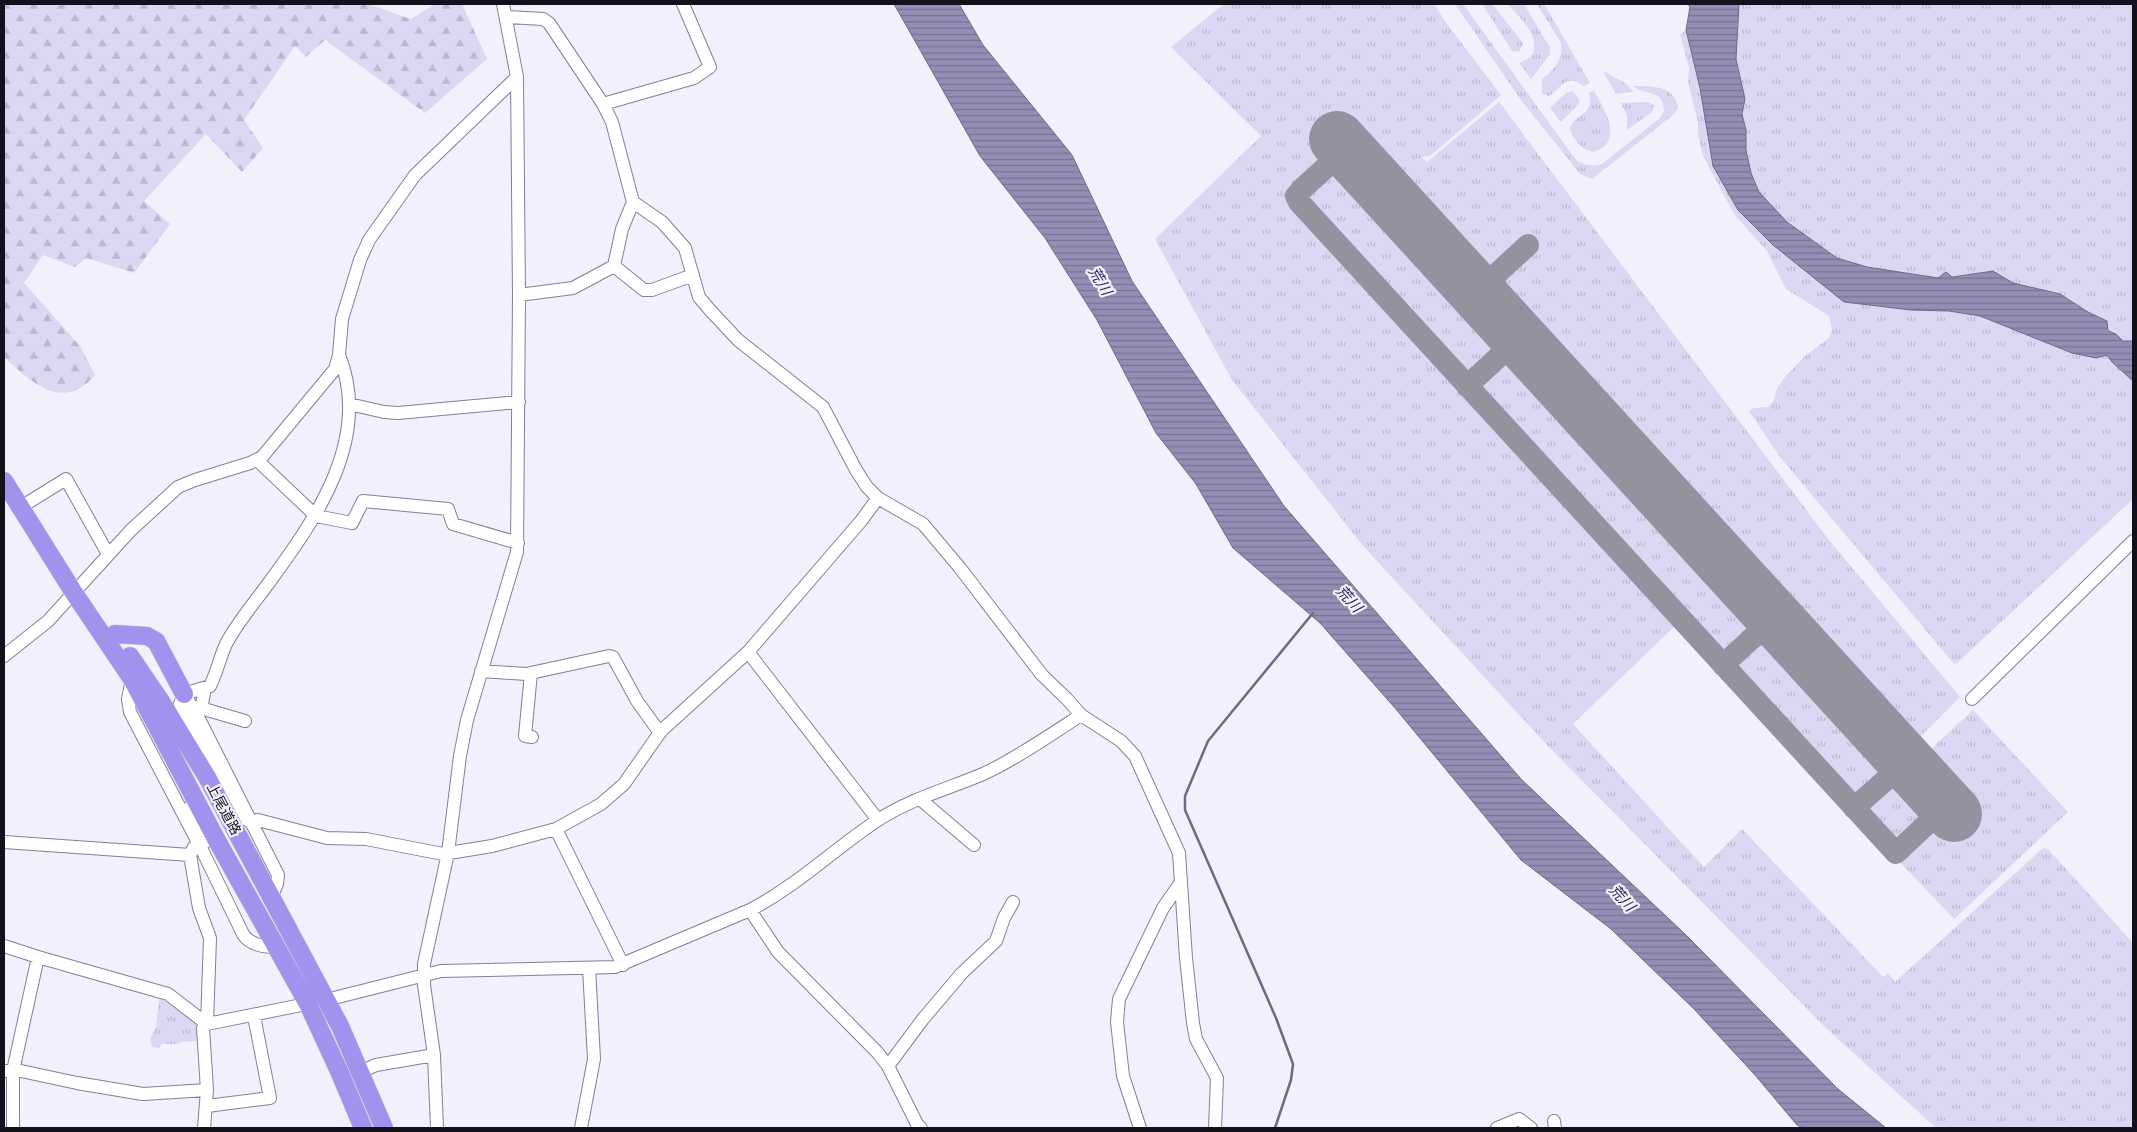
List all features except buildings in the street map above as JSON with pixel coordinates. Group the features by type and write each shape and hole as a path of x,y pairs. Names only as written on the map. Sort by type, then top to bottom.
{"highway":[{"name":"上尾道路","path":"4,481 77,589 132,679 214,837 308,1004 340,1071 363,1128"},
{"name":"上尾道路","path":"77,589 115,634 185,739 326,1000 360,1070 384,1128"},
{"path":"115,634 147,636 156,641 184,694"}],"street":[{"path":"437,1128 434,1054 423,974 448,853 460,756 481,671 517,552 518,543 519,295 517,77 503,4"},
{"path":"603,104 694,78 710,67 683,4"},
{"path":"506,17 544,19 550,23 603,104 612,122 634,202 662,222 685,248 699,296 738,340 823,407 867,487 878,498 923,524 960,568 1042,675 1068,699 1081,715 1121,741 1135,756 1179,854 1186,958 1196,1039 1217,1078 1215,1128"},
{"path":"4,656 48,621 131,530 178,487 262,457 335,369 340,355 342,319 360,260 369,240 415,175 517,77"},
{"path":"519,295 573,288 614,266 622,228 634,202"},
{"path":"614,266 644,290 652,290 693,275"},
{"path":"184,694 210,686 217,672 226,644 316,516 339,466 346,440 349,404 346,376 340,355"},
{"path":"349,404 384,412 398,413 519,402"},
{"path":"257,460 316,516 352,523 362,501 448,509 452,524 518,543"},
{"path":"23,510 66,479 108,554"},
{"path":"184,694 180,704 204,757 234,809 239,815 251,822 258,820 327,838 366,839 448,853 492,846 556,829 587,813 612,796 624,784 660,733 748,652 861,521 878,498"},
{"path":"1972,699 2133,541"},
{"path":"748,652 878,820"},
{"path":"481,671 531,673 610,656 660,733"},
{"path":"531,673 524,736 532,737"},
{"path":"132,679 128,699 130,712 245,937 252,942 268,947 275,946"},
{"path":"205,688 202,704 204,709 245,721"},
{"path":"184,694 197,715 278,875 277,884 271,898"},
{"path":"204,1128 208,1090 202,1028 207,1024 326,1000 441,971 589,968 623,965 750,910 800,879 878,820 920,799 985,773 1081,715"},
{"path":"176,771 173,773 205,838 204,843 194,847 190,855 199,908 210,938 207,1024"},
{"path":"920,799 974,845"},
{"path":"556,829 623,965"},
{"path":"4,842 190,855"},
{"path":"1140,1128 1123,1076 1117,1022 1120,999 1163,908 1181,882"},
{"path":"888,1066 923,1019 962,973 996,941 1004,918 1013,902"},
{"path":"750,910 778,952 877,1052 888,1066 917,1124 921,1128"},
{"path":"4,946 168,994 207,1024"},
{"path":"13,1128 8,1071 38,957"},
{"path":"581,1128 594,1058 589,968"},
{"path":"206,1106 270,1098 254,1016"},
{"path":"366,1069 376,1065 434,1054"},
{"path":"8,1071 49,1076 77,1083 143,1094 208,1090"},
{"path":"1497,1128 1519,1119 1531,1128"}],"green space":[{"path":"4,4 368,4 411,19 435,4 462,4 487,59 425,113 325,40 306,57 295,46 244,120 263,148 242,172 206,134 144,201 170,224 134,273 86,258 75,267 43,255 24,283 80,346 95,375 83,386 71,392 59,393 36,384 4,357"},
{"path":"1224,4 1434,4 1501,95 1430,156 1422,157 1427,162 1499,102 1829,540 1960,697 1913,744 1345,128 1323,146 1331,153 1285,196 1676,625 1573,724 1704,867 1742,829 1883,977 1888,973 1895,982 2043,848 2048,849 2133,943 2133,1128 1936,1128 1827,1029 1547,745 1364,547 1232,380 1155,239 1261,136 1171,47"},
{"path":"1455,4 1463,4 1576,160 1582,163 1588,165 1602,164 1660,118 1664,111 1663,103 1657,95 1633,86 1661,88 1672,95 1676,100 1678,108 1673,115 1592,179 1580,174 1521,100"},
{"path":"1482,4 1492,4 1520,39 1523,44 1519,52 1512,51"},
{"path":"1508,4 1524,4 1550,48 1550,54 1531,79 1519,63 1531,57 1534,49 1532,35 1524,22"},
{"path":"1537,4 1544,4 1590,83 1584,86 1577,82 1568,81 1549,96 1542,94 1542,79 1557,64 1561,54 1561,43"},
{"path":"1739,4 2133,4 2133,341 2123,341 2116,334 2107,331 2107,321 2088,312 2060,294 2013,283 1993,271 1938,278 1867,267 1837,258 1787,222 1759,192 1751,173 1746,150 1746,130 1742,114 1745,99 1736,59"},
{"path":"1686,30 1700,88 1709,144 1738,210 1773,245 1844,302 1911,310 1949,311 1980,316 2072,353 2107,354 2112,362 2133,381 2133,499 1955,665 1780,457 1749,411 1754,408 1768,407 1774,400 1777,388 1785,377 1805,356 1829,338 1832,330 1829,316 1786,289 1767,251 1734,214 1703,156 1698,135 1698,122 1688,82 1689,67 1680,35"},
{"path":"1603,71 1625,83 1634,92 1616,94"},
{"path":"1573,91 1580,101 1579,104 1561,122 1550,108 1566,93"},
{"path":"1594,91 1607,116 1610,133 1608,141 1603,147 1593,152 1585,149 1578,143 1570,128 1576,119 1587,110 1590,101 1589,93"},
{"path":"1648,102 1654,105 1652,112 1627,130 1627,115 1621,103"},
{"path":"1340,165 1503,344 1468,377 1304,197"},
{"path":"1513,355 1758,621 1724,652 1478,388"},
{"path":"1770,636 1888,768 1855,798 1735,664"},
{"path":"1973,710 2068,812 1954,919 1896,858 1939,821 1946,828 1969,803 1922,757"},
{"path":"1899,781 1930,812 1897,844 1865,812"},
{"path":"162,999 196,1022 199,1041 161,1044 160,1048 152,1047 150,1039 156,1027 159,1000"}],"water":[{"name":"荒川","path":"894,4 959,4 983,45 1072,155 1132,281 1284,506 1521,779 1687,936 1838,1089 1886,1128 1803,1128 1797,1125 1755,1075 1694,1009 1611,929 1521,860 1395,708 1320,623 1233,548 1196,484 1156,433 1097,320 1045,238 980,156"},
{"path":"1688,4 1739,4 1736,59 1745,99 1742,114 1746,130 1746,150 1751,173 1759,192 1787,222 1837,258 1867,267 1938,278 1946,272 1952,277 1993,271 2013,283 2060,294 2088,312 2107,321 2108,331 2116,334 2123,341 2133,341 2133,381 2107,355 2096,358 2072,353 1980,316 1949,311 1911,310 1844,302 1773,245 1738,210 1713,166 1700,88 1686,30 1690,7"}],"waterway":[{"path":"1275,1128 1291,1080 1293,1064 1276,1018 1185,810 1185,796 1208,741 1313,613"}],"taxiway":[{"path":"1346,149 1301,190 1296,196 1299,202 1896,853 1946,806"},
{"path":"1477,292 1528,245"},
{"path":"1467,386 1519,338"},
{"path":"1723,665 1774,618"},
{"path":"1854,808 1906,762"}],"runway":[{"path":"1337,139 1954,814"}]}
